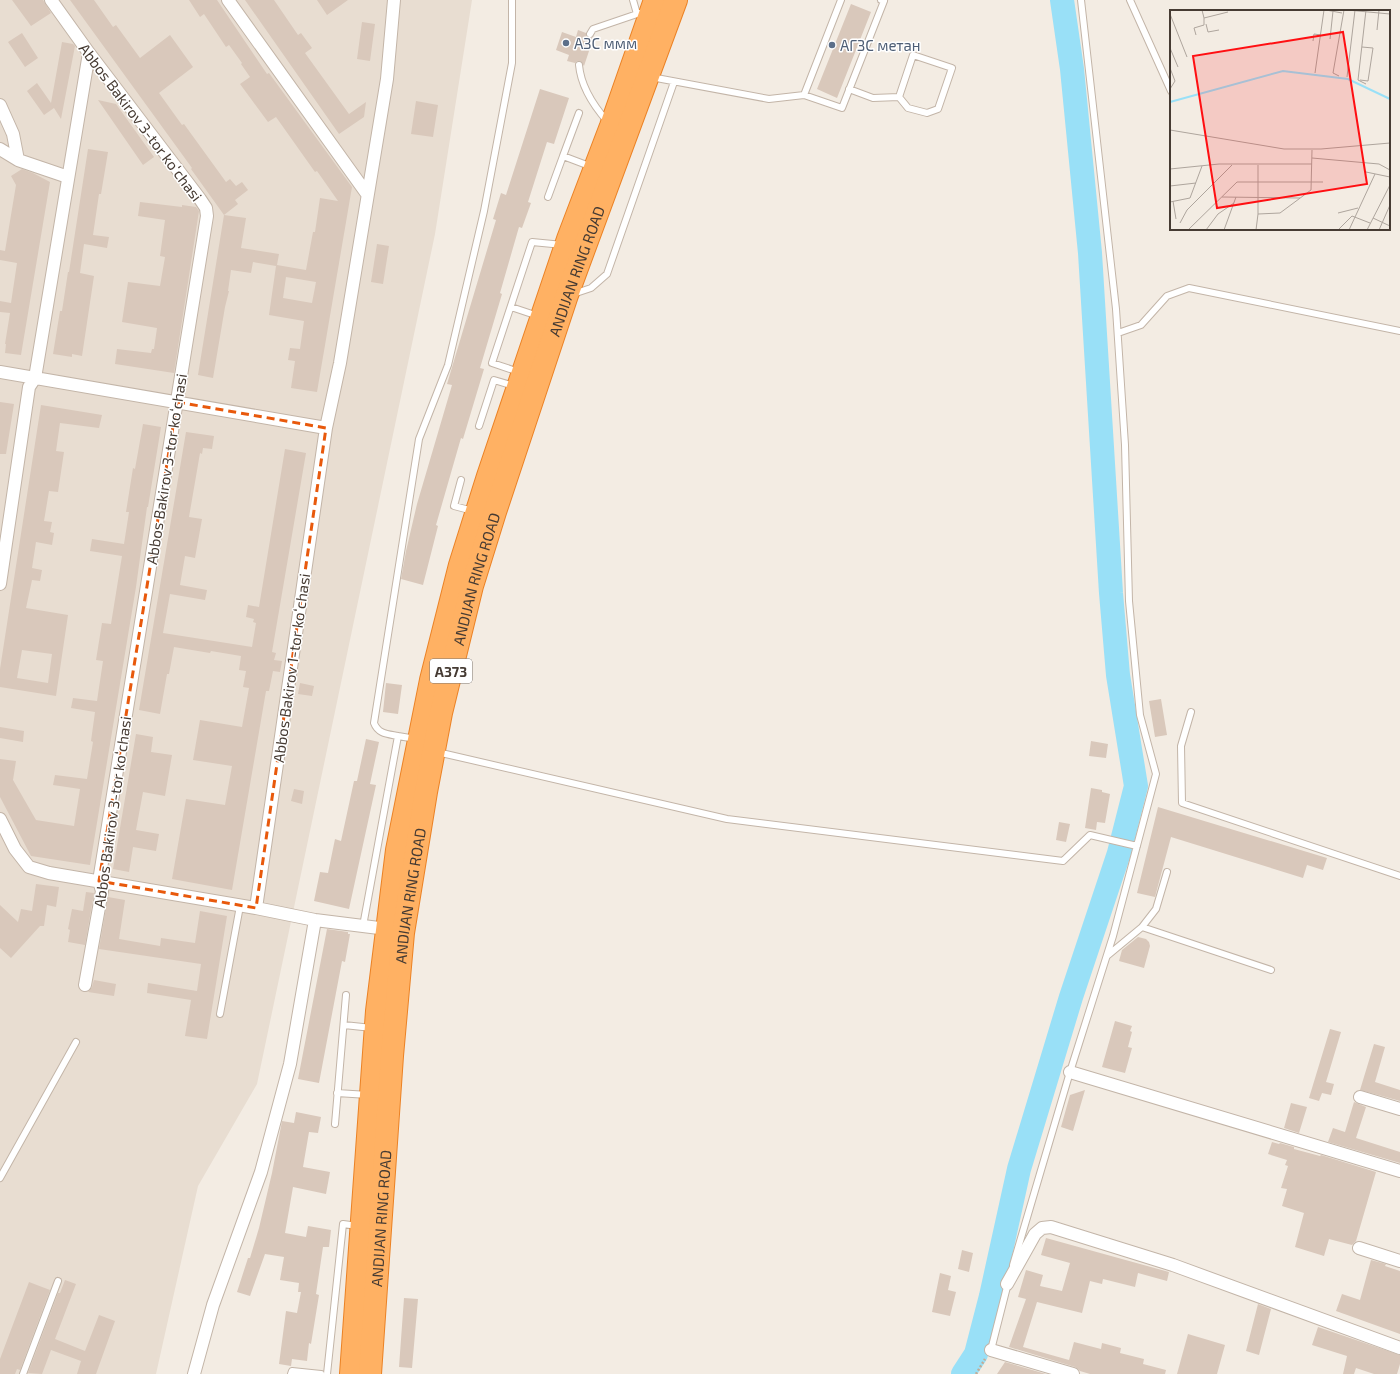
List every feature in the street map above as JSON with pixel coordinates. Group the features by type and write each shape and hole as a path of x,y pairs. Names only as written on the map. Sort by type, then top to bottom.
{"highway":[{"name":"ANDIJAN RING ROAD","path":"370,1374 392,1056 403,934 417,742 441,713 472,586 567,296 676,0"},
{"name":"ANDIJAN RING ROAD","path":"352,1374 376,1028 397,850 417,742 460,565 476,512 566,245 612,126 644,6"}],"street":[{"name":"Abbos Bakirov 3-tor koʻchasi","path":"51,0 206,208 207,216 99,881 102,891 85,985"},
{"path":"228,0 367,194"},
{"name":"Abbos Bakirov 1-tor koʻchasi","path":"256,908 326,428 340,363 387,79 394,0"},
{"path":"0,584 29,387 35,378 89,53"},
{"path":"0,105 13,134 18,160"},
{"path":"0,149 18,160 68,177"},
{"path":"0,372 326,428"},
{"path":"0,819 15,849 29,867 49,874 256,908 315,920 387,929"},
{"path":"194,1374 213,1305 263,1164 290,1064 315,920"},
{"path":"1070,1072 1400,1171"},
{"path":"1360,1096 1400,1109"},
{"path":"1007,1284 1035,1234 1042,1228 1051,1227 1173,1265 1400,1348"},
{"path":"1359,1248 1400,1261"},
{"path":"991,1350 1073,1374"}],"lane":[{"path":"512,0 512,63 484,211 448,365 419,439 374,723 376,728 380,732 417,742 727,819 1063,860 1090,835 1135,846"},
{"path":"804,95 841,0"},
{"path":"648,76 769,100 804,95 842,108 884,1 881,0"},
{"path":"991,1350 1007,1284 1070,1072 1107,956 1135,846 1156,774 1140,715 1130,601 1125,445 1118,332 1081,0"},
{"path":"1130,0 1170,89"},
{"path":"590,34 593,29 644,6"},
{"path":"849,89 873,98 899,98 908,108 927,113 938,110 952,68 913,55 899,98"},
{"path":"579,65 580,77 594,106 612,126"},
{"path":"567,296 591,288 607,274 674,82"},
{"path":"548,197 579,113"},
{"path":"563,156 595,168"},
{"path":"520,380 492,363 532,242 566,245"},
{"path":"1118,332 1141,325 1167,296 1189,288 1400,331"},
{"path":"511,307 542,317"},
{"path":"479,426 494,380 520,380"},
{"path":"461,480 454,506 476,512"},
{"path":"1191,712 1181,746 1182,803 1400,876"},
{"path":"363,926 417,742"},
{"path":"1107,956 1142,927 1156,909 1167,872"},
{"path":"220,1014 240,906"},
{"path":"1142,927 1271,970"},
{"path":"335,1124 346,995"},
{"path":"344,1025 376,1028"},
{"path":"0,1178 76,1042"},
{"path":"337,1093 371,1096"},
{"path":"327,1374 343,1224 362,1226"},
{"path":"23,1374 58,1281"},
{"path":"291,1374 292,1372 321,1374"}],"path":[{"path":"976,1374 991,1350"}],"highlighted area":[{"path":"177,402 326,428 256,908 99,881"}],"shaded area":[{"path":"0,0 472,0 435,234 257,1084 198,1186 156,1374 0,1374"}],"building":[{"path":"12,0 43,0 51,13 31,26"},
{"path":"70,0 94,0 113,27 116,25 140,58 170,35 193,67 159,93 182,125 184,124 226,182 230,179 236,186 242,182 248,190 235,200 238,204 224,215 191,169 192,168"},
{"path":"189,0 217,0 267,74 269,73 352,187 317,392 291,388 295,361 288,360 290,348 300,349 304,321 269,315 276,266 253,262 251,273 231,270 229,291 213,378 198,375 224,215 246,218 241,248 279,254 277,265 306,270 313,232 315,232 320,198 338,201 317,171 315,172 276,117 268,122 240,84 250,77 241,64 242,63 229,45 226,47 204,14 200,17","holes":["286,277 316,282 312,303 283,298"]},
{"path":"245,0 274,0 298,35 301,33 312,48 305,53 349,114 366,102 364,117 339,134"},
{"path":"317,0 348,0 327,15"},
{"path":"851,4 871,12 837,98 817,89"},
{"path":"362,22 375,24 370,61 357,59"},
{"path":"578,30 586,33 588,38 592,38 594,36 584,66 580,61 575,63 567,61 569,55 556,50 562,32 576,37"},
{"path":"22,33 38,58 25,67 8,42"},
{"path":"62,42 73,44 75,46 61,119 54,108 44,115 27,91 37,83 51,103"},
{"path":"540,89 569,98 554,144 547,142 528,202 531,203 522,228 519,227 500,293 502,294 480,368 484,369 463,439 461,438 436,525 438,526 423,585 401,579 417,504 452,385 447,384 496,220 493,219 501,193 506,195"},
{"path":"98,100 116,104 154,157 143,165"},
{"path":"416,101 438,105 433,137 411,134"},
{"path":"88,149 108,152 101,194 99,194 93,235 109,237 107,248 84,244 80,273 94,276 82,356 72,354 72,357 53,354 60,311 62,311 69,272"},
{"path":"22,169 50,182 21,355 5,353 10,313 0,312 0,301 11,303 17,263 0,260 0,250 5,251 16,185 11,176"},
{"path":"140,202 182,207 182,205 196,207 199,211 174,373 115,364 117,349 151,353 152,349 154,349 157,328 122,322 128,282 160,286 165,257 160,256 165,220 138,216"},
{"path":"377,244 389,246 383,284 371,282"},
{"path":"0,402 14,404 6,454 0,454"},
{"path":"41,405 102,415 99,428 60,423 56,451 64,452 58,492 49,491 44,521 52,522 50,532 54,533 52,545 36,542 32,568 42,570 40,581 32,580 26,608 68,615 56,696 0,687 0,669","holes":["22,650 52,654 48,683 17,678"]},
{"path":"143,424 161,427 90,865 31,856 0,797 0,759 16,761 13,780 36,820 74,826 80,789 53,785 55,775 87,779 93,742 91,741 95,712 71,708 73,698 97,701 103,661 96,660 102,623 111,624 122,556 90,551 92,539 124,544 129,512 126,512 133,468 135,469"},
{"path":"186,432 214,436 212,449 203,448 202,454 200,453 189,517 202,519 195,558 185,556 180,585 207,590 205,600 170,594 163,633 252,647 256,623 253,622 254,619 246,617 248,605 259,607 285,449 306,453 272,652 276,653 274,660 282,661 280,672 273,671 269,691 266,691 232,890 172,879 186,799 225,805 232,766 193,760 200,720 242,727 249,688 243,687 246,671 239,670 241,656 174,647 169,674 167,674 160,714 139,710"},
{"path":"300,683 314,686 312,696 298,694"},
{"path":"386,683 402,685 398,714 383,712"},
{"path":"1161,699 1167,735 1155,737 1149,701"},
{"path":"0,727 24,731 23,742 0,738"},
{"path":"136,734 153,737 151,752 172,755 165,796 143,792 136,830 159,834 156,851 133,847 129,872 113,869"},
{"path":"366,739 379,742 370,784 376,785 349,909 314,901 320,872 328,873 335,839 341,841 354,781 357,781"},
{"path":"1091,741 1108,744 1106,758 1089,756"},
{"path":"1091,788 1102,790 1102,792 1110,794 1105,823 1097,822 1096,830 1085,828"},
{"path":"294,789 304,791 302,804 291,801"},
{"path":"1158,807 1327,858 1323,870 1307,865 1303,878 1171,837 1155,897 1137,893"},
{"path":"1059,822 1070,824 1066,842 1056,840"},
{"path":"36,884 59,887 56,907 47,905 44,926 40,926 11,958 0,948 0,905 18,922 21,909 32,911"},
{"path":"86,892 94,893 85,945 68,942 70,930 68,929 72,909 83,911"},
{"path":"108,897 125,900 119,939 160,946 161,938 195,943 200,911 227,916 207,1039 185,1036 191,1000 147,993 148,983 197,991 201,964 99,949"},
{"path":"327,929 348,932 348,934 350,934 345,962 342,961 319,1083 298,1079"},
{"path":"1138,937 1146,939 1150,946 1144,968 1119,961 1122,950"},
{"path":"94,980 116,984 114,996 88,992 92,987"},
{"path":"1115,1021 1132,1026 1128,1047 1132,1048 1125,1073 1102,1067"},
{"path":"1330,1029 1341,1032 1326,1082 1334,1084 1331,1095 1322,1093 1319,1101 1309,1098"},
{"path":"1374,1044 1385,1047 1375,1082 1400,1090 1400,1101 1360,1090"},
{"path":"1085,1090 1073,1131 1061,1127 1070,1095"},
{"path":"1354,1102 1366,1107 1356,1138 1400,1152 1400,1163 1328,1142 1333,1128 1345,1132"},
{"path":"1291,1103 1307,1107 1299,1133 1284,1128"},
{"path":"296,1112 321,1117 318,1133 309,1132 303,1167 330,1172 326,1194 293,1187 285,1233 306,1237 308,1226 331,1230 329,1247 323,1247 316,1294 319,1295 311,1344 309,1343 307,1361 292,1359 291,1366 279,1364 286,1311 297,1313 301,1292 298,1292 299,1283 280,1280 284,1257 265,1254 250,1296 237,1292 248,1258 250,1258 259,1228 282,1121 294,1123"},
{"path":"1272,1142 1294,1147 1294,1149 1321,1155 1376,1172 1356,1241 1352,1245 1329,1239 1324,1256 1295,1247 1304,1213 1282,1206 1287,1189 1281,1188 1288,1166 1285,1165 1287,1160 1268,1154"},
{"path":"1046,1238 1169,1272 1167,1281 1138,1273 1135,1287 1103,1279 1102,1284 1090,1281 1082,1313 1037,1302 1023,1347 1069,1360 1074,1342 1101,1349 1102,1343 1121,1348 1120,1353 1144,1359 1143,1364 1166,1370 1165,1374 1090,1374 1080,1371 1075,1367 1009,1347 1026,1299 1018,1297 1026,1270 1043,1275 1040,1286 1062,1291 1070,1263 1041,1255"},
{"path":"962,1250 973,1253 969,1272 958,1269"},
{"path":"1371,1260 1386,1264 1385,1266 1400,1271 1400,1334 1336,1311 1342,1294 1360,1300"},
{"path":"940,1273 951,1276 948,1290 956,1292 950,1316 932,1312"},
{"path":"65,1280 76,1284 55,1339 85,1351 99,1315 115,1321 96,1374 77,1374 81,1361 51,1350 42,1374 28,1373 58,1293 60,1293"},
{"path":"29,1282 50,1290 20,1370 17,1369 15,1374 0,1374 0,1359"},
{"path":"404,1298 418,1299 412,1368 399,1367"},
{"path":"1258,1304 1271,1309 1259,1355 1246,1351"},
{"path":"1318,1327 1400,1355 1400,1364 1397,1374 1374,1374 1356,1368 1354,1374 1343,1374 1347,1356 1312,1345"},
{"path":"1188,1334 1225,1345 1217,1374 1177,1374"},
{"path":"1005,1362 1046,1374 997,1374"}],"waterway":[{"path":"963,1374 976,1354 991,1296 1019,1169 1071,997 1119,853 1136,786 1118,675 1111,593 1090,253 1072,69 1062,0"}],"place":[{"name":"АЗС ммм","path":"566,43"},
{"name":"АГЗС метан","path":"832,45"}]}
